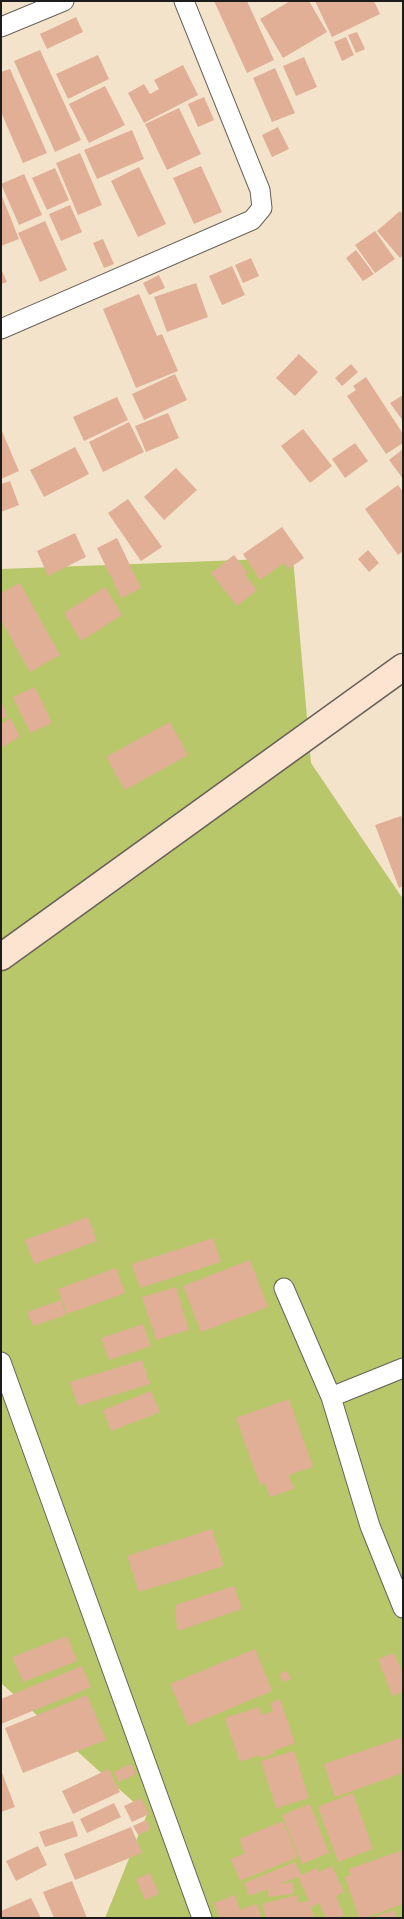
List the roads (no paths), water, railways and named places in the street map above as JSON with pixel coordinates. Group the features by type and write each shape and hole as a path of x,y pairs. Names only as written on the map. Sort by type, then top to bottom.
{"street":[{"path":"1,27 64,1"},
{"path":"1,329 252,220 262,208 260,190 184,1"},
{"path":"1,957 403,667"},
{"path":"284,1288 330,1397 370,1526 403,1608"},
{"path":"1,1362 202,1918"},
{"path":"330,1397 403,1368"}]}
